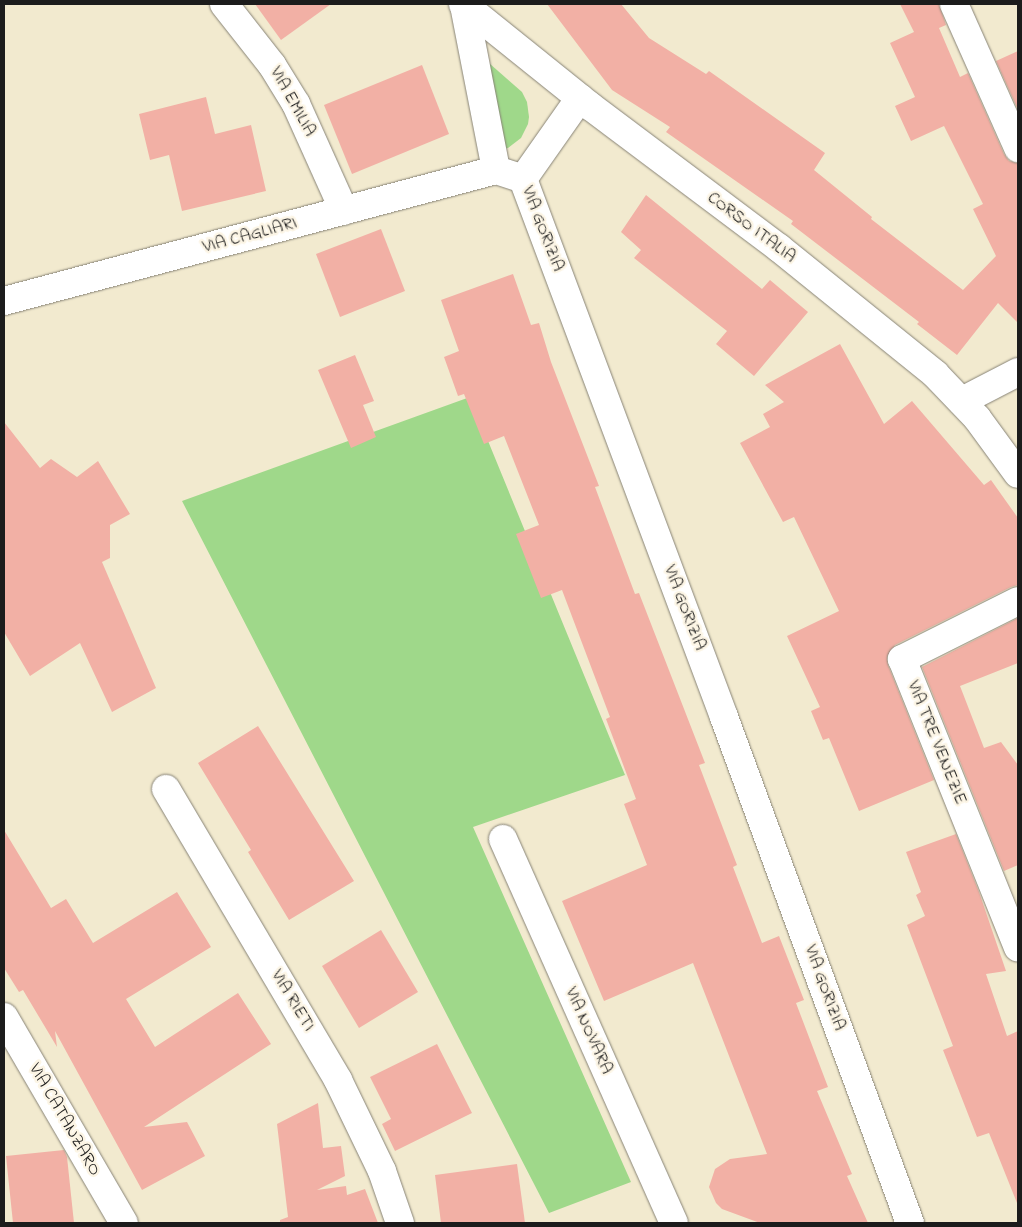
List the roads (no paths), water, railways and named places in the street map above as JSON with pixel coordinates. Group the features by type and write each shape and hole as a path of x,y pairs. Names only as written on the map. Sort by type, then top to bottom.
{"street":[{"name":"VIA EMILIA","path":"224,4 272,65 296,104 344,211"},
{"path":"463,4 496,170"},
{"name":"CORSO ITALIA","path":"463,4 580,98 778,248 930,370 962,401 1018,474"},
{"path":"954,4 1018,148"},
{"path":"523,180 580,98"},
{"name":"VIA CAGLIARI","path":"4,302 496,170"},
{"name":"VIA GORIZIA","path":"496,170 523,180 721,707 910,1223"},
{"path":"962,401 1018,372"},
{"name":"VIA TRE VENEZIE","path":"1018,601 902,659 1018,948"},
{"name":"VIA RIETI","path":"166,789 338,1080 382,1171 400,1223"},
{"name":"VIA NOVARA","path":"503,839 674,1223"},
{"name":"VIA CATANZARO","path":"4,1017 124,1223"}]}
